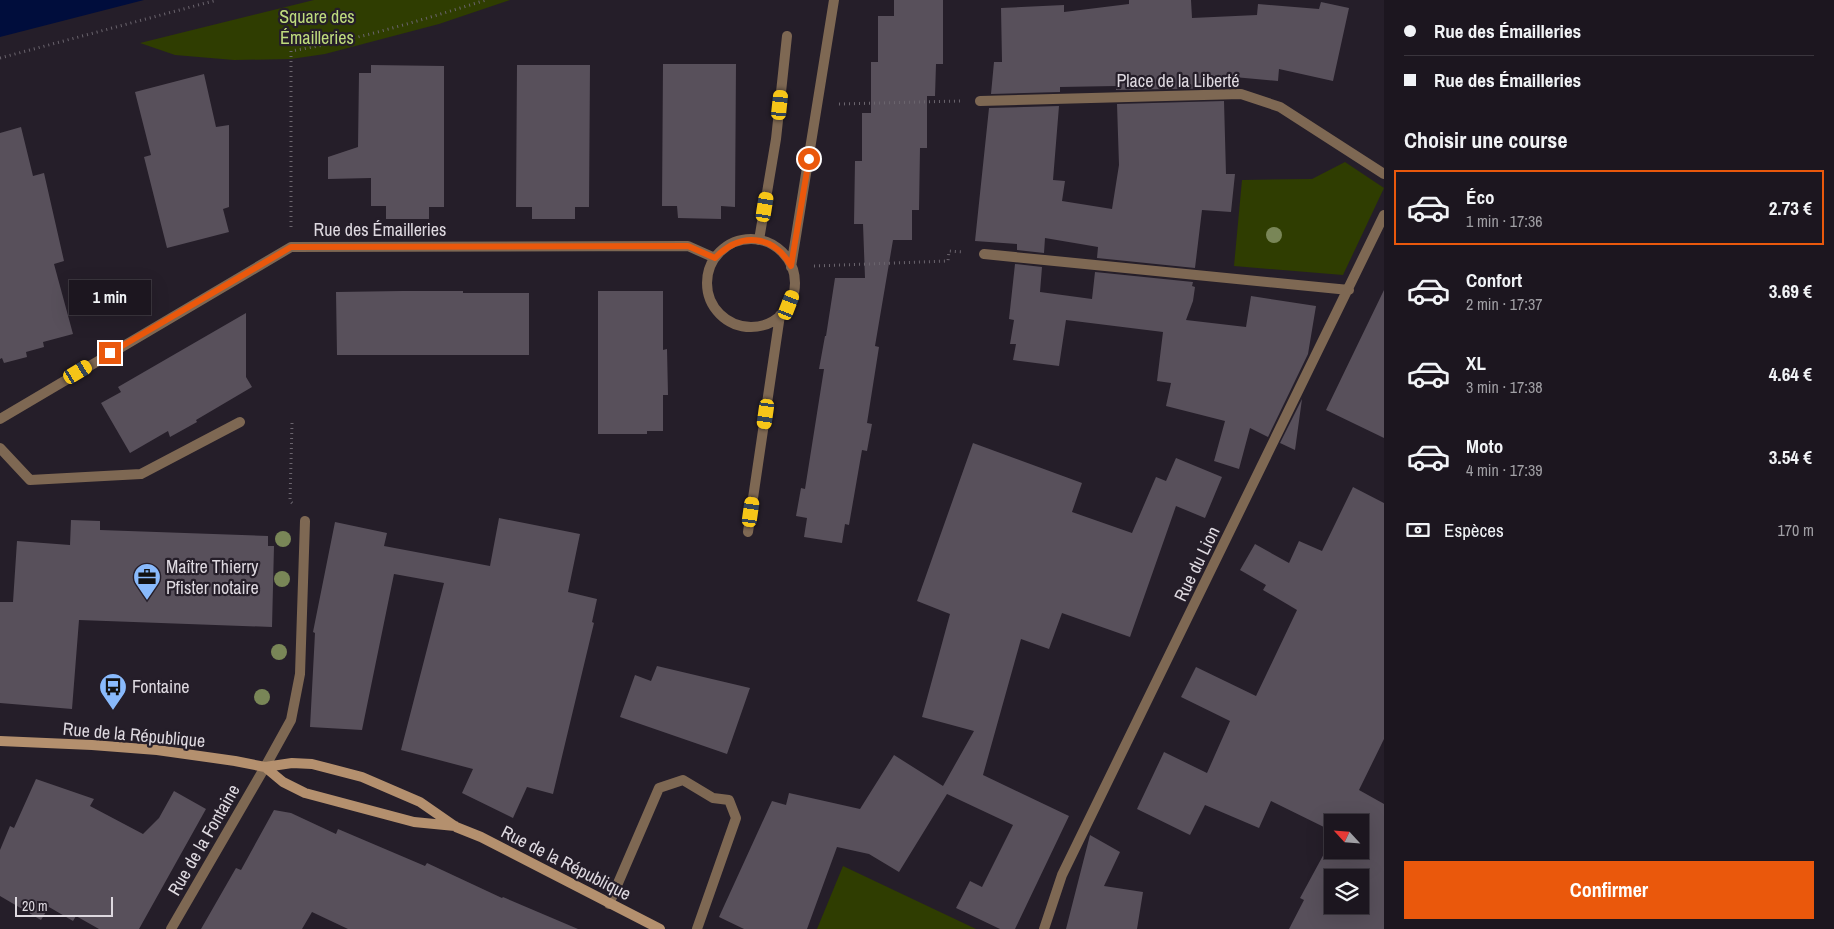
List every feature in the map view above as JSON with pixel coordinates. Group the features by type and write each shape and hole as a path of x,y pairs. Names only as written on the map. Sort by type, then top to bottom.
{"main road":[{"name":"Rue de la République","path":"0,741 157,750 265,767 292,763 312,764 362,777 420,802 456,826 660,929"},
{"name":"Rue de la République","path":"265,767 283,782 305,792 414,822 456,826"}],"street":[{"path":"791,266 834,0"},
{"path":"759,240 776,140 787,36"},
{"name":"Place de la Liberté","path":"980,101 1241,94 1280,107 1384,174"},
{"name":"Rue du Lion","path":"1044,929 1062,875 1384,215"},
{"path":"759,240 778,250 786,257 791,266 794,279 794,292 789,305 769,324 755,327 740,326 727,321 717,312 709,299 707,285 709,271 715,258 724,249 734,243 759,240"},
{"name":"Rue des Émailleries","path":"0,419 291,247 688,246 715,258"},
{"path":"984,254 1348,290"},
{"path":"748,532 780,315"},
{"path":"0,448 30,480 141,474 240,422"},
{"name":"Rue de la Fontaine","path":"171,929 291,720 299,682 305,521"},
{"path":"610,904 659,788 683,780 713,798 729,800 736,818 697,929"}],"path":[{"path":"0,58 217,0"},
{"path":"291,247 291,51 326,46 486,0"},
{"path":"818,105 980,101"},
{"path":"791,266 948,261 949,251 984,254"},
{"path":"290,501 292,423"}],"green space":[{"name":"Square des Émailleries","path":"314,0 510,0 439,24 325,54 291,59 234,60 175,55 140,43"},
{"path":"1345,162 1384,188 1343,275 1234,266 1242,180 1312,179"},
{"path":"843,866 976,929 817,929"}],"shaded area":[{"path":"0,0 144,0 0,37"}],"building":[{"path":"894,0 943,0 943,64 936,64 935,96 927,96 927,148 920,148 919,210 912,210 912,240 893,240 875,346 879,347 867,423 872,424 867,451 862,450 849,525 845,524 842,543 804,537 807,518 796,516 801,488 805,489 824,369 819,369 835,278 865,278 863,224 854,224 855,161 862,161 862,113 871,113 871,62 878,62 878,16 894,16"},
{"path":"1129,0 1191,0 1192,18 1257,15 1258,4 1319,9 1321,2 1349,8 1333,81 1279,69 1278,81 1223,76 1224,88 1116,90 1116,86 1060,87 1060,92 991,94 994,62 1002,62 1001,8 1064,5 1064,12 1129,4"},
{"path":"663,64 736,64 735,207 721,206 721,219 678,218 677,206 662,206"},
{"path":"371,65 444,66 444,207 429,207 429,219 386,219 386,206 371,206 371,178 328,179 328,157 358,147 359,73 371,73"},
{"path":"517,65 590,65 589,207 575,207 575,219 532,219 532,207 516,207"},
{"path":"204,74 216,127 229,125 229,207 223,209 229,232 167,248 144,157 151,155 135,92"},
{"path":"1224,101 1226,174 1235,174 1231,212 1202,210 1195,268 1097,258 1098,247 1045,238 1044,253 1017,250 1017,244 975,241 989,108 1059,106 1053,180 1065,181 1062,201 1112,209 1119,165 1117,104"},
{"path":"21,127 33,176 44,173 64,261 54,264 73,334 43,342 44,347 26,352 27,357 4,363 2,358 0,359 0,133"},
{"path":"1015,264 1042,267 1040,292 1092,299 1095,272 1193,282 1192,286 1195,287 1193,301 1186,320 1246,327 1251,296 1316,306 1308,354 1268,437 1250,428 1239,469 1214,461 1225,421 1166,406 1171,383 1157,381 1163,332 1066,320 1059,366 1013,360 1016,344 1010,344 1014,320 1009,319"},
{"path":"1384,290 1384,438 1326,410"},
{"path":"598,291 663,291 663,350 667,349 668,395 663,395 663,431 647,431 647,434 598,434"},
{"path":"336,292 529,293 529,355 337,355"},
{"path":"246,313 246,377 252,387 170,437 168,431 130,453 101,403 121,392 118,387"},
{"path":"1302,399 1295,450 1280,443"},
{"path":"973,443 1082,483 1072,512 1132,533 1156,477 1166,481 1176,458 1222,477 1205,518 1176,506 1130,637 1062,613 1049,649 1021,639 983,775 1069,816 1015,929 1000,929 956,908 970,881 982,887 1013,825 947,794 899,872 869,854 837,847 807,929 744,929 719,917 772,801 786,805 789,793 860,809 894,755 943,786 974,731 922,717 950,614 917,601"},
{"path":"1353,487 1384,503 1384,739 1359,790 1384,804 1384,929 1289,929 1304,900 1300,898 1324,854 1324,859 1369,859 1369,814 1324,814 1324,827 1271,801 1259,828 1205,805 1190,835 1137,809 1164,752 1207,773 1230,721 1181,697 1196,667 1256,696 1297,610 1263,590 1266,585 1240,570 1255,544 1289,563 1299,541 1322,551"},
{"path":"499,518 580,534 568,592 597,599 592,622 594,623 553,794 527,787 513,818 462,793 473,769 401,750 444,583 394,574 362,730 310,727 315,633 313,632 335,522 387,533 384,546 490,566"},
{"path":"71,520 100,521 100,530 268,536 268,546 274,546 272,627 79,620 72,709 0,703 0,602 13,602 17,541 70,545"},
{"path":"657,666 750,688 727,754 620,717 635,675 651,681"},
{"path":"36,779 94,799 90,806 143,834 159,818 174,791 206,809 139,929 99,929 76,916 73,921 49,907 41,920 0,896 0,850 10,826 14,828"},
{"path":"274,810 291,813 336,834 338,829 425,866 427,863 502,898 578,929 348,929 312,912 302,929 201,929 236,868 241,870"},
{"path":"1090,835 1120,852 1104,886 1143,892 1137,929 1066,929"}],"place":[{"name":"Maître Thierry Pfister notaire","path":"147,601"},
{"name":"Fontaine","path":"113,711"}],"route":[{"path":"110,353 291,247 688,246 715,258 734,243 759,240 778,250 786,257 791,266 809,159"}]}
